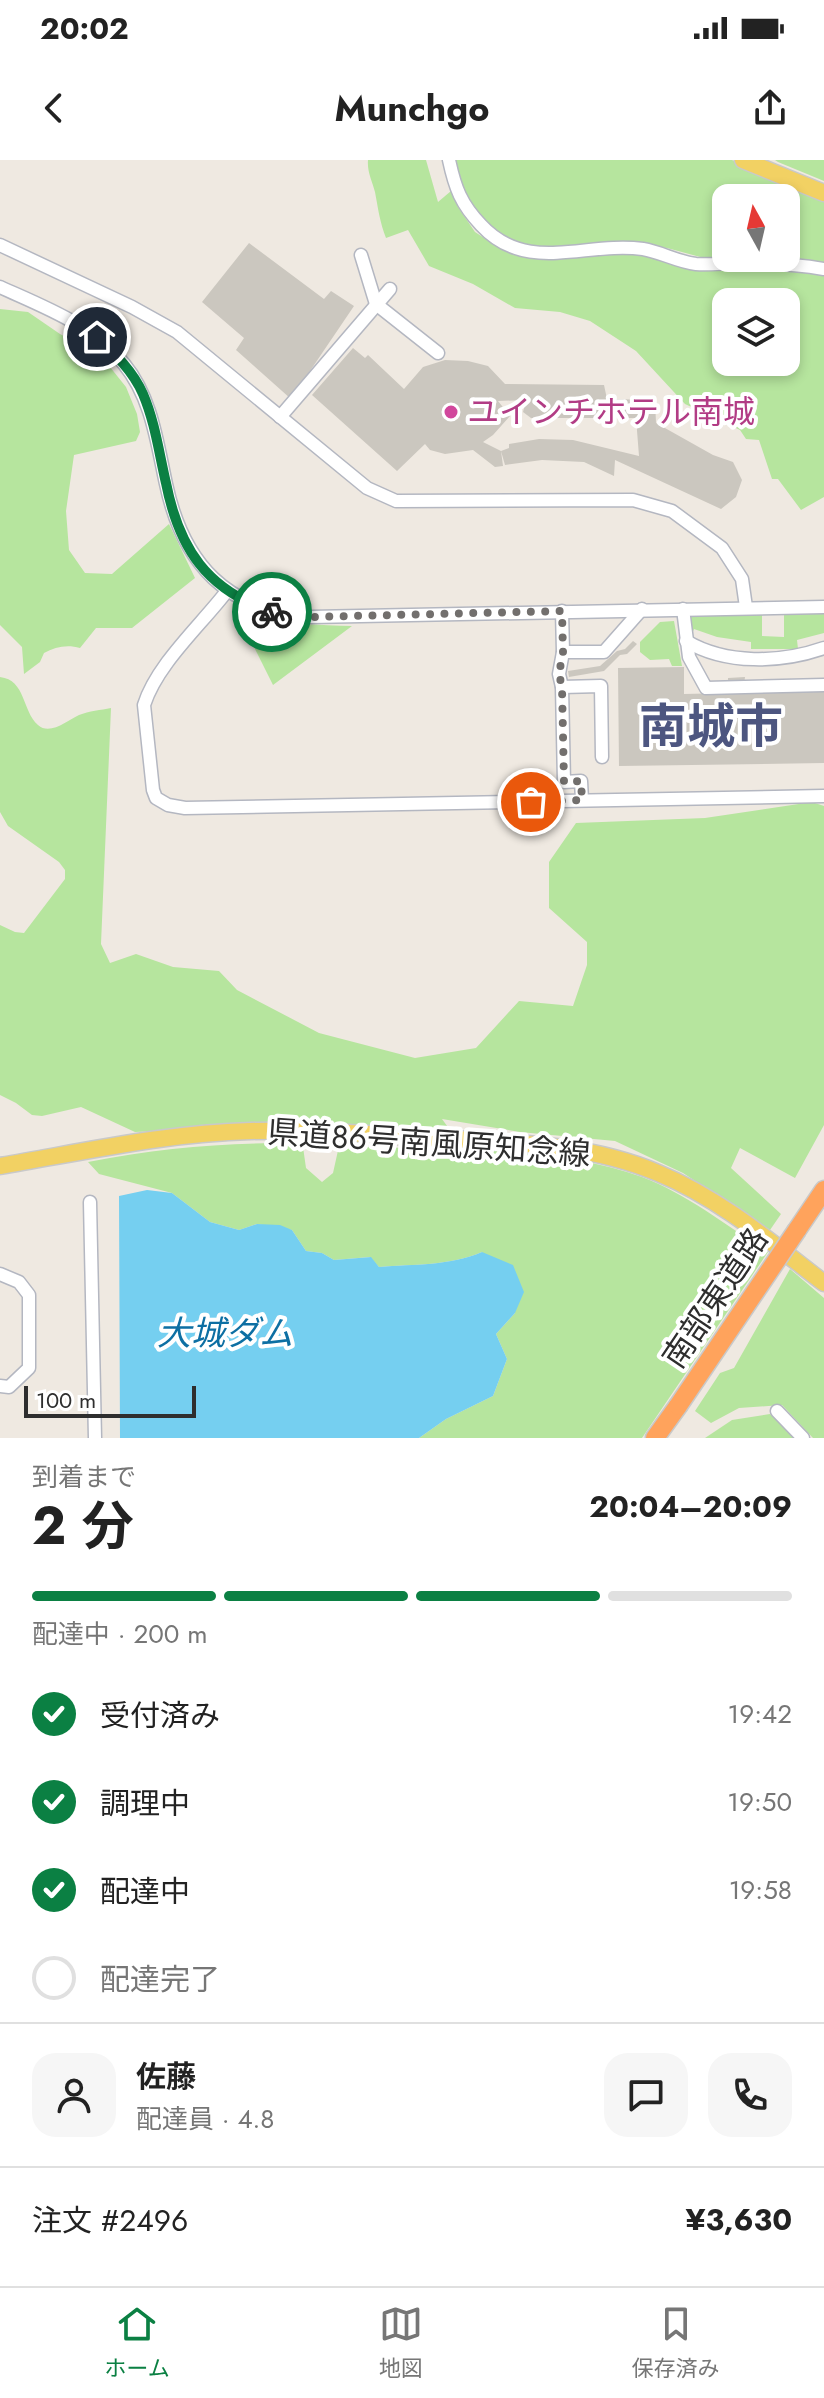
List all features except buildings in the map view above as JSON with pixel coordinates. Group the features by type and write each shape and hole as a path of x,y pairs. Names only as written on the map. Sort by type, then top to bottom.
{"highway":[{"name":"南部東道路","path":"655,1438 824,1190"}],"main road":[{"path":"743,160 824,193"},
{"name":"県道86号南風原知念線","path":"0,1166 193,1135 252,1131 563,1147 630,1162 680,1182 735,1217 824,1283"}],"street":[{"path":"449,160 454,183 465,207 490,235 506,246 527,252 549,253 642,249 695,264 789,263 824,269"},
{"path":"0,245 132,307 177,332 367,488 396,501 633,500 672,511 722,548 742,579 746,607"},
{"path":"361,255 376,304 438,353"},
{"path":"0,287 83,327 124,363 143,394 170,503 194,556 227,591 273,612 311,617 824,607"},
{"path":"280,417 390,289"},
{"path":"227,591 148,692 144,705 156,798 168,805 185,808 824,796"},
{"path":"563,652 604,652 642,609"},
{"path":"683,609 689,657 706,688 824,685"},
{"path":"562,611 563,652 559,674 564,782 581,781 582,800"},
{"path":"686,641 744,659 792,657 824,648"},
{"path":"562,687 601,686 602,757"},
{"path":"90,1202 95,1438"},
{"path":"0,1274 19,1282 29,1295 29,1368 9,1387 0,1386"},
{"path":"777,1411 803,1438"}],"green space":[{"path":"368,160 426,160 438,202 451,191 475,232 501,249 543,258 635,253 692,267 712,267 712,272 824,274 824,497 801,510 778,479 772,479 759,440 746,439 740,430 685,404 636,351 590,321 560,312 515,308 473,284 429,266 408,230 386,238"},
{"path":"455,160 732,160 782,184 712,184 712,258 667,248 634,245 526,248 500,237 472,208"},
{"path":"775,160 824,160 824,181 778,162"},
{"path":"800,192 824,200 824,264 800,261"},
{"path":"0,309 28,312 102,357 126,387 137,414 140,432 136,441 74,455 66,511 69,550 85,573 112,574 169,524 195,578 132,628 96,628 80,648 66,646 48,651 40,662 24,674 22,647 0,625"},
{"path":"824,611 824,633 797,640 798,649 751,649 751,642 717,637 694,629 691,636 691,615","holes":["762,614 784,614 784,637 762,636"]},
{"path":"258,613 292,622 352,626 273,685 246,631"},
{"path":"674,621 682,666 672,666 669,659 650,660 640,652 640,642 660,622"},
{"path":"0,677 15,684 33,719 43,728 53,728 83,714 111,708 101,944 110,963 136,954 173,967 219,971 237,990 319,1033 415,1058 476,1048 519,1001 573,1006 587,965 587,942 549,908 549,862 576,823 705,818 812,802 824,806 824,1125 795,1178 740,1148 731,1168 781,1214 770,1230 683,1173 615,1141 520,1132 442,1119 450,1130 302,1124 135,1132 81,1107 42,1116 32,1115 0,1095 0,925 24,933 65,879 65,870 59,862 8,826 0,812"},
{"path":"292,1143 303,1147 306,1168 322,1182 333,1173 339,1146 532,1154 608,1167 642,1177 675,1192 768,1252 642,1438 419,1438 446,1419 493,1396 507,1359 496,1334 515,1313 482,1252 445,1262 379,1267 370,1257 334,1260 322,1253 306,1251 292,1230 257,1224 239,1230 210,1222 172,1193 99,1174 88,1162 189,1147"},
{"path":"790,1269 824,1298 824,1438 813,1438 782,1405 739,1408 711,1423 695,1411 720,1373 734,1368"},
{"path":"770,1414 795,1438 705,1438 732,1420"}],"water":[{"name":"大城ダム","path":"147,1190 172,1193 210,1222 239,1230 257,1224 280,1225 292,1230 306,1251 322,1253 334,1260 371,1257 379,1267 445,1262 482,1252 513,1265 524,1292 515,1313 496,1334 507,1359 493,1396 446,1419 419,1438 120,1438 119,1196"}],"way so far":[{"path":"272,612 311,617 562,611 563,652 559,674 564,782 581,781 582,800 531,802"}],"place":[{"name":"ユインチホテル南城","path":"451,412"}],"district":[{"name":"南城市","path":"711,726"}],"route":[{"path":"97,337 124,363 143,394 155,430 174,517 194,556 227,591 272,612"}]}
